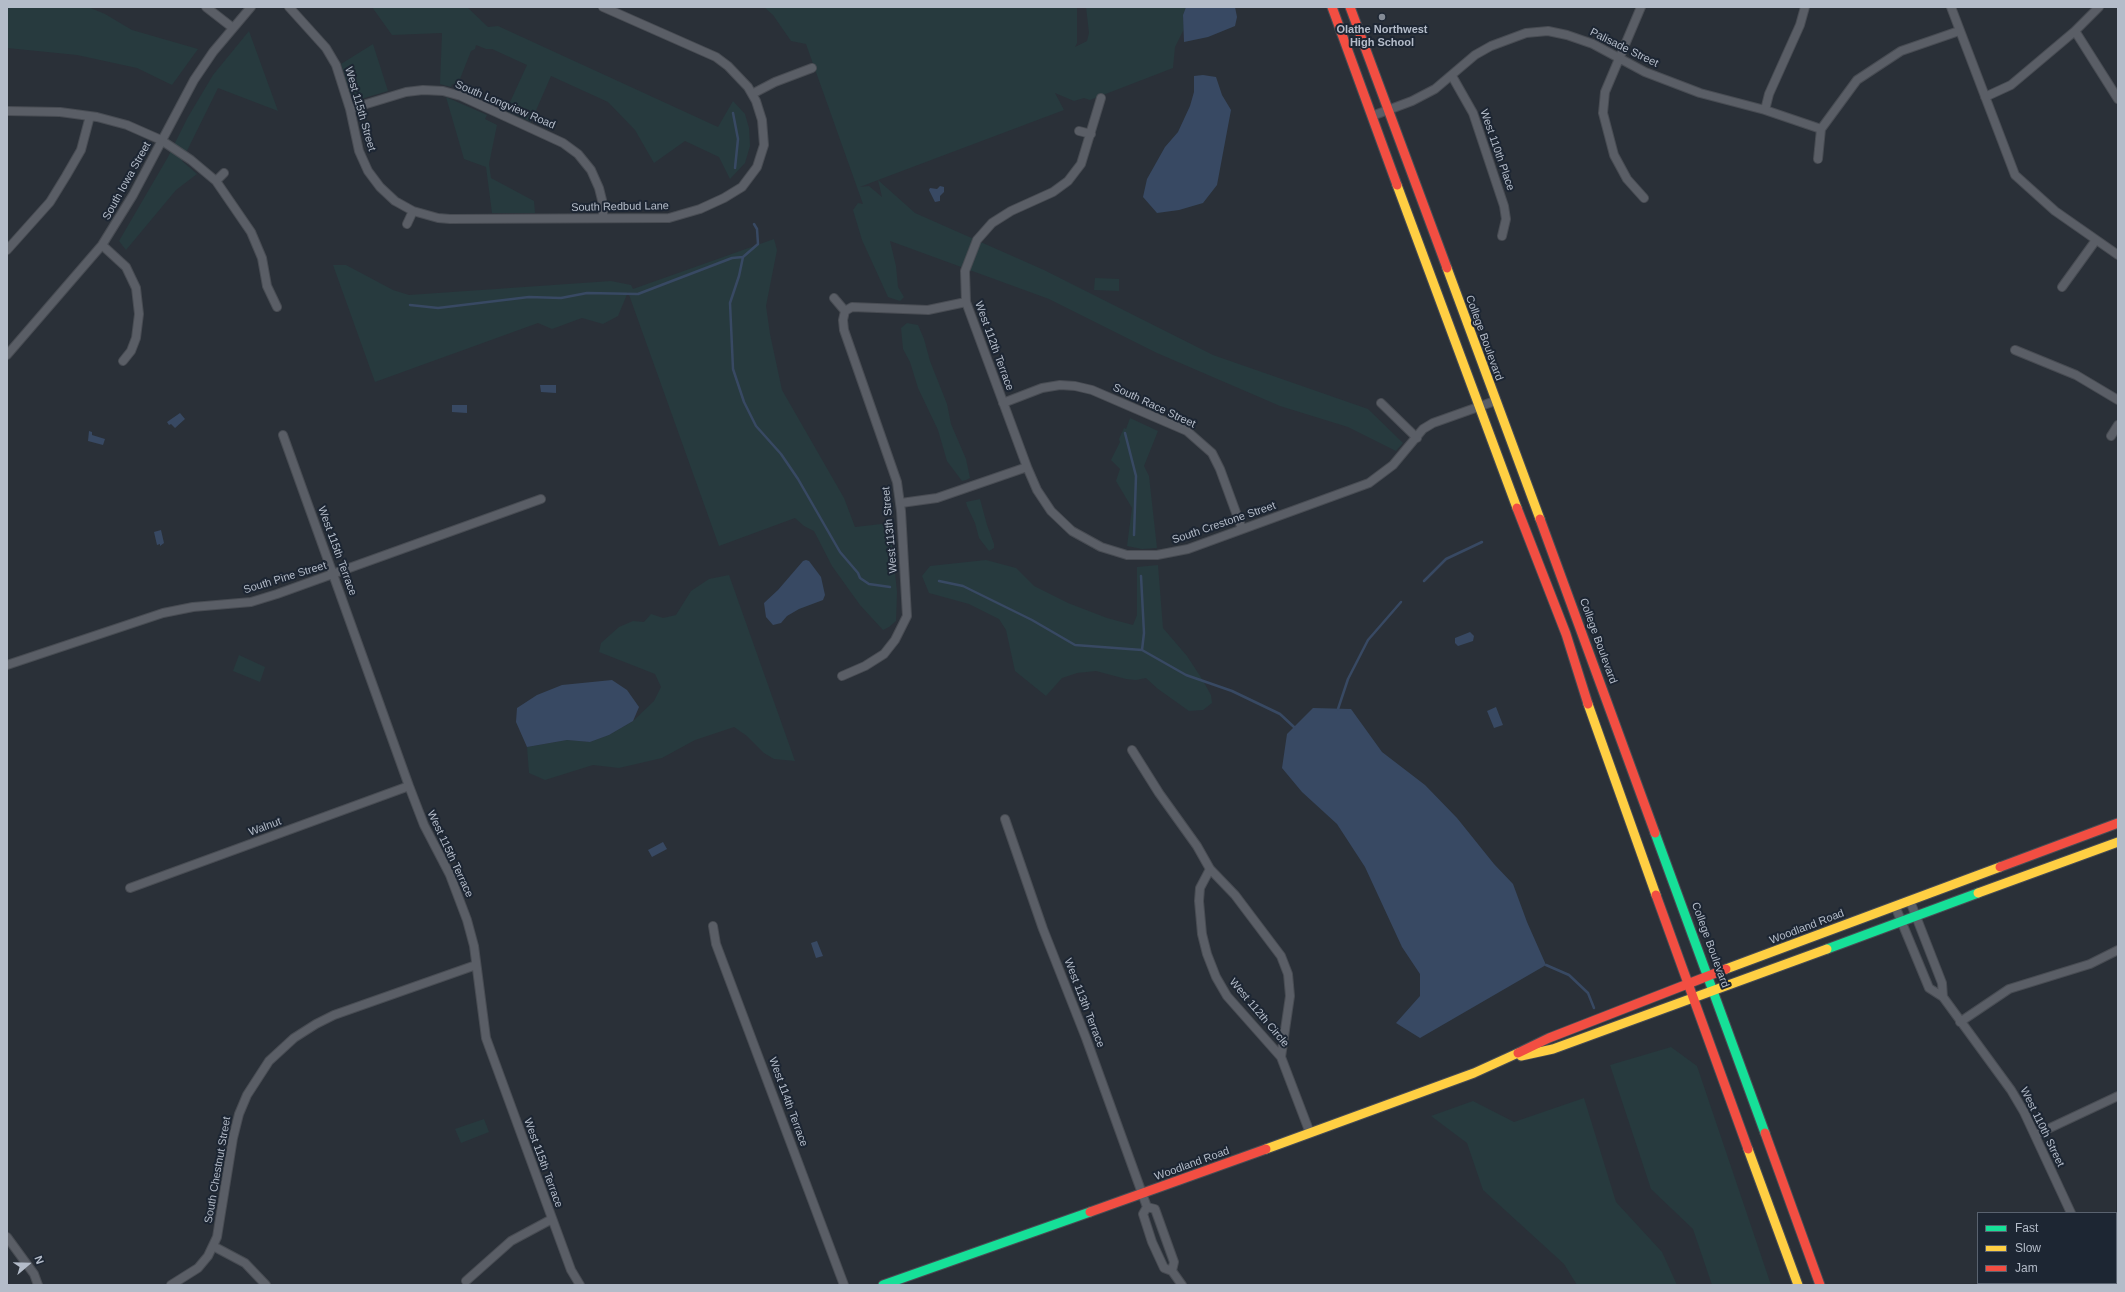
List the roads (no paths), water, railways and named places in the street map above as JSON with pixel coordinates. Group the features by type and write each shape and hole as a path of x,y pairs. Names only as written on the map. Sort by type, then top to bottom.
{"main road":[{"path":"1332,7 1478,407 1566,634 1594,721 1798,1285"},
{"name":"College Boulevard","path":"1350,7 1714,990 1820,1285"},
{"name":"Woodland Road","path":"883,1285 1310,1133 1507,1059 1549,1038 1689,983 2118,823"},
{"name":"Woodland Road","path":"1507,1059 1553,1049 2118,842"}],"street":[{"path":"206,7 233,28"},
{"name":"South Iowa Street","path":"7,355 102,245 133,195 194,80 233,28 251,7"},
{"name":"West 115th Street","path":"289,7 329,54 336,65 350,109 359,151 368,171 380,187 395,201 413,211"},
{"name":"South Redbud Lane","path":"413,211 424,215 450,219 669,218 694,211 724,198 742,187 757,167 764,145 762,120 752,94 738,76 716,57 616,10 603,7"},
{"path":"1642,7 1605,92 1603,113 1614,155 1627,179 1644,198"},
{"path":"1765,110 1769,94 1800,26 1805,7"},
{"path":"1951,7 1968,56 2014,174 2054,211 2118,255"},
{"path":"1985,97 2011,85 2075,31 2099,7"},
{"name":"Palisade Street","path":"1372,116 1418,98 1435,89 1475,55 1491,46 1526,33 1548,31 1567,35 1593,44 1645,72 1700,93 1765,110 1821,130"},
{"path":"1818,159 1821,130 1857,80 1901,51 1959,31"},
{"path":"2075,31 2118,99"},
{"path":"752,94 775,82 812,68"},
{"name":"West 110th Place","path":"1452,76 1473,113 1504,206 1506,219 1502,236"},
{"name":"South Longview Road","path":"350,109 406,92 423,90 442,91 461,96 563,143 578,154 591,170 599,188 603,204 603,218"},
{"name":"West 112th Terrace","path":"1026,467 966,302 965,271 977,240 992,224 1011,212 1053,192 1068,180 1081,164 1101,98"},
{"path":"7,111 41,111 90,116 127,125 161,140 191,160 216,181 251,232 262,258 267,286 277,307"},
{"path":"7,250 50,202 81,150 90,116"},
{"path":"1079,131 1091,134"},
{"path":"216,181 224,172"},
{"path":"407,224 413,211"},
{"path":"2062,287 2096,240"},
{"path":"102,245 126,267 136,288 140,314 136,338 131,351 123,361"},
{"path":"834,298 845,311 852,307 928,310 966,302"},
{"name":"West 113th Street","path":"842,676 865,666 884,654 895,640 908,616 901,503 897,482 844,330 843,320 845,311"},
{"path":"2015,350 2076,376 2118,400"},
{"name":"South Race Street","path":"1003,403 1042,388 1060,385 1075,386 1092,390 1187,431 1212,453 1220,469 1242,529"},
{"name":"South Crestone Street","path":"1026,467 1037,490 1051,510 1072,531 1101,548 1127,555 1157,555 1188,549 1369,483 1392,465 1417,438 1423,429 1433,423 1495,401"},
{"path":"1381,403 1417,438"},
{"path":"2111,436 2118,426"},
{"name":"West 115th Terrace","path":"283,435 409,786 424,825 459,896 467,920 476,966 486,1038 571,1270 580,1285"},
{"path":"901,503 937,498 1026,467"},
{"name":"South Pine Street","path":"7,665 163,613 193,607 251,602 334,575 541,499"},
{"name":"West 112th Circle","path":"1132,750 1159,793 1197,846 1210,869 1253,918 1275,946 1286,967 1290,983 1290,996 1282,1057"},
{"name":"Walnut","path":"130,888 409,786"},
{"name":"West 113th Terrace","path":"1005,819 1043,929 1086,1038 1147,1207"},
{"name":"West 112th Circle","path":"1210,869 1200,888 1199,901 1202,934 1207,954 1216,977 1227,996 1282,1057 1310,1133"},
{"name":"West 110th Street","path":"1910,901 1942,983 1943,997"},
{"name":"West 110th Street","path":"1895,906 1929,988 1943,997 2011,1090 2035,1135 2070,1212"},
{"name":"West 114th Terrace","path":"713,926 716,944 844,1285"},
{"path":"1960,1022 2009,989 2090,964 2118,950"},
{"name":"South Chestnut Street","path":"171,1285 198,1268 208,1256 213,1246 219,1231 233,1138 239,1114 247,1095 269,1060 294,1038 328,1018 476,966"},
{"path":"2035,1135 2118,1096"},
{"path":"1172,1271 1174,1262 1155,1209 1147,1207 1143,1214 1152,1242 1164,1268 1172,1271 1182,1285"},
{"path":"466,1281 511,1241 552,1219"},
{"path":"7,1237 34,1274 38,1285"},
{"path":"213,1246 245,1263 266,1285"}],"water":[{"path":"1186,7 1235,7 1237,17 1235,26 1208,37 1184,42 1183,15"},
{"path":"1203,75 1216,77 1222,95 1231,110 1217,185 1203,203 1179,210 1157,213 1143,197 1147,179 1165,147 1178,132 1190,106 1194,92 1194,76"},
{"path":"940,186 944,187 944,192 940,196 940,201 935,202 929,190 930,188 937,189"},
{"path":"540,385 556,385 556,393 541,392"},
{"path":"452,405 467,405 467,413 452,412"},
{"path":"180,413 185,419 175,428 171,424 169,425 167,422"},
{"path":"89,431 92,432 92,435 105,439 103,445 88,441"},
{"path":"161,530 164,543 160,546 160,544 157,545 154,532"},
{"path":"803,561 809,561 821,577 825,595 823,600 799,609 787,616 781,623 773,625 766,617 764,603 778,590"},
{"path":"1470,632 1474,636 1473,641 1458,646 1455,643 1455,638"},
{"path":"612,680 627,690 639,707 633,721 609,735 590,742 567,740 527,747 516,722 517,708 537,695 562,685"},
{"path":"1496,707 1503,725 1494,728 1487,711"},
{"path":"1313,708 1351,709 1382,752 1425,785 1457,818 1494,864 1513,884 1527,922 1546,965 1420,1038 1396,1023 1420,996 1420,974 1402,947 1365,867 1337,824 1302,792 1282,768 1287,734"},
{"path":"663,842 667,849 652,857 648,850"},
{"path":"817,941 823,956 816,958 811,943"}],"waterway":[{"path":"733,113 738,139 735,168"},
{"path":"743,257 758,244 757,229 754,224"},
{"path":"410,305 438,308 529,297 561,298 587,293 638,294 732,258 743,257 739,276 730,303 733,369 744,402 756,426 781,454 798,479 840,552 858,573 860,578 869,584 890,587"},
{"path":"1125,433 1136,476 1134,535"},
{"path":"1424,581 1446,559 1482,542"},
{"path":"1141,576 1144,633 1142,650"},
{"path":"939,581 963,586 1032,620 1075,645 1142,650 1186,675 1232,691 1280,714 1294,727"},
{"path":"1338,709 1348,679 1368,640 1401,602"},
{"path":"1546,965 1569,975 1588,993 1594,1008"}],"place":[{"name":"Olathe Northwest High School","path":"1382,17"}]}
